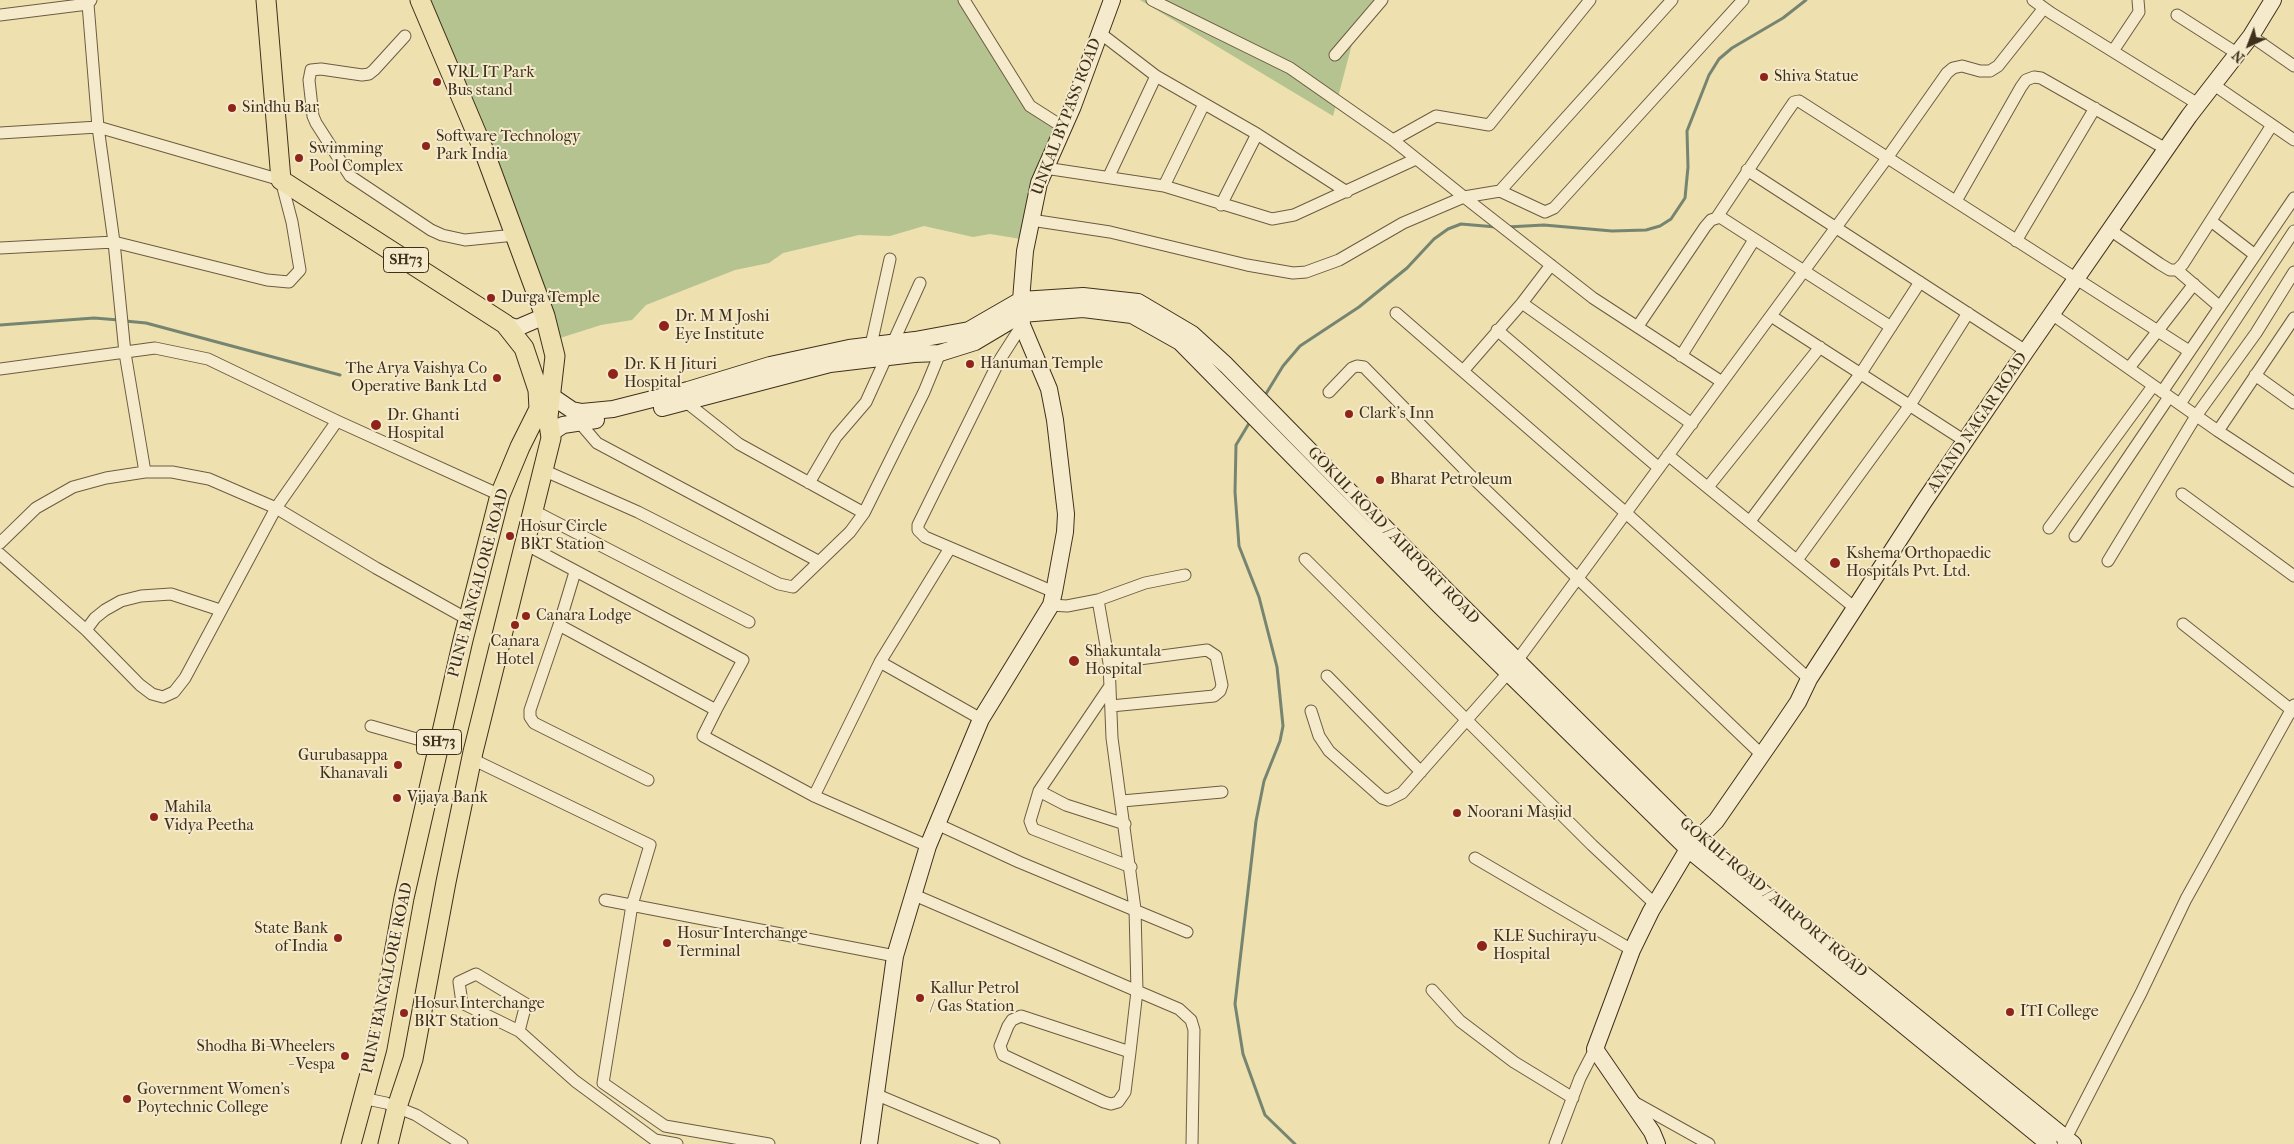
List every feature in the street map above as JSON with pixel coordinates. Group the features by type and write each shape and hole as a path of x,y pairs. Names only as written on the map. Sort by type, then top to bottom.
{"main road":[{"path":"266,0 281,180"},
{"name":"SH73","path":"420,0 484,151 545,316"},
{"name":"UNKAL BYPASS ROAD","path":"1022,313 1025,251 1039,183 1063,127 1112,0"},
{"name":"ANAND NAGAR ROAD","path":"1595,1049 1632,950 1655,904 1693,844 1716,821 1762,755 1798,702 1809,679 1855,608 2026,351 2053,315 2166,149 2198,104 2238,54 2274,0"},
{"name":"PUNE BANGALORE ROAD","path":"281,180 505,324 521,342 530,362 538,390 546,407 551,438 472,758 446,882 415,1051 397,1107 388,1144"},
{"name":"GOKUL ROAD / AIRPORT ROAD","path":"546,407 587,418 686,402 773,378 969,330 1022,313 1083,309 1132,315 1184,337 1226,364 1271,423"},
{"path":"868,1144 895,956 912,894 928,846 981,719 1052,599 1065,532 1066,514 1056,420 1049,389 1022,313"},
{"name":"GOKUL ROAD / AIRPORT ROAD","path":"551,438 558,427 613,409 688,390 770,365 849,348 871,346 888,350 940,353 975,342 1022,313"},
{"path":"505,324 517,328 545,316"},
{"name":"PUNE BANGALORE ROAD","path":"351,1144 377,1048 404,898 438,745 500,495 520,447 546,407 554,356 545,316"},
{"name":"GOKUL ROAD / AIRPORT ROAD","path":"1184,337 1214,377 1271,423 1513,667 1693,844 2049,1144"},
{"path":"546,407 572,410 587,418"},
{"name":"GOKUL ROAD / AIRPORT ROAD","path":"1693,844 2067,1142"},
{"path":"1595,1049 1652,1132 1656,1144"}],"street":[{"path":"964,0 1030,106 1063,127"},
{"path":"1152,0 1290,68 1392,140 1593,298 1722,382"},
{"path":"1335,55 1382,0"},
{"path":"1392,140 1436,116 1489,125 1590,0"},
{"path":"1031,220 1110,232 1248,265 1293,273 1306,272 1339,260 1403,223 1464,198 1500,191 1672,0"},
{"path":"1500,191 1541,211 1552,210 1743,0"},
{"path":"2033,0 2198,104"},
{"path":"2113,52 2139,12 2138,0"},
{"path":"0,15 90,2 98,127 114,242 125,353 145,472"},
{"path":"1311,711 1319,736 1329,751 1382,798 1388,800 1395,798 1467,721 1513,667 1804,272 1947,73 1953,68 1962,66 1980,71 1990,71 1998,66 2044,8"},
{"path":"2177,15 2238,54"},
{"path":"1100,33 1156,76 1257,134 1347,192"},
{"path":"405,36 369,74 362,75 321,68 311,70 309,80 313,116 316,124 350,176 431,230 442,235 465,240 515,235"},
{"path":"2251,36 2294,66"},
{"path":"1109,176 1156,76"},
{"path":"1956,201 2026,80 2034,77 2041,78 2166,149"},
{"path":"2214,85 2294,140"},
{"path":"1638,326 1705,227 1717,217 1790,107 1794,102 1799,101 2189,350"},
{"path":"1164,186 1204,104"},
{"path":"2016,241 2095,108"},
{"path":"2177,270 2184,264 2272,125"},
{"path":"0,133 98,127 281,180 292,222 300,270 289,282 267,280 114,242 0,248"},
{"path":"1221,205 1257,134"},
{"path":"1045,168 1109,176 1164,186 1221,205 1272,219 1282,218 1347,192 1416,159"},
{"path":"1747,170 2026,351"},
{"path":"2075,536 2162,391 2294,198"},
{"path":"1717,217 1724,218 1754,240 1891,326"},
{"path":"2211,221 2255,255"},
{"path":"2110,230 2170,270 2177,270 2220,307"},
{"path":"2180,404 2294,231"},
{"path":"1681,356 1754,240"},
{"path":"871,346 890,259"},
{"path":"1463,370 1496,330 1522,303 1551,265"},
{"path":"2108,561 2196,416 2256,334 2294,272"},
{"path":"1750,521 1861,373 1920,282"},
{"path":"809,483 836,437 866,402 920,283"},
{"path":"2129,368 2194,284"},
{"path":"1522,303 1692,424"},
{"path":"1022,313 918,525 920,534 1067,606 1098,600 1145,583 1185,575"},
{"path":"1396,313 1626,513 1809,679"},
{"path":"1798,560 1910,405 1968,314"},
{"path":"2053,315 2196,416 2294,482"},
{"path":"1771,316 1965,441"},
{"path":"2218,431 2254,375 2293,324"},
{"path":"1496,330 1659,468"},
{"path":"1708,487 1820,347"},
{"path":"0,369 156,348 208,360 500,495"},
{"path":"543,470 638,512 786,587 793,586 850,532 864,513 924,392 940,353"},
{"path":"1329,392 1352,368 1357,366 1364,367 1471,476 1762,755"},
{"path":"2254,375 2294,403"},
{"path":"2049,528 2162,391"},
{"path":"686,402 739,444 864,513"},
{"path":"587,418 597,443 818,561"},
{"path":"0,554 86,630 140,685 152,694 164,697 174,692 185,678 276,508 337,421"},
{"path":"1668,455 1855,608"},
{"path":"0,543 36,508 73,487 106,478 145,472 172,472 209,479 276,508 469,620"},
{"path":"2182,494 2294,576"},
{"path":"534,511 749,622"},
{"path":"525,544 743,660 703,736 814,796 928,846"},
{"path":"814,796 880,662 950,548"},
{"path":"1305,559 1592,845 1655,904"},
{"path":"576,572 530,710 530,717 534,724 648,780"},
{"path":"86,630 94,618 105,610 121,601 141,596 171,594 220,610"},
{"path":"1098,600 1109,663 1112,738 1131,867 1135,909 1137,991 1130,1052 1123,1098 1111,1104 1008,1058 1000,1051 1000,1046 1012,1020 1021,1016 1130,1052"},
{"path":"2067,1142 2186,899 2293,709 2183,624"},
{"path":"559,625 716,710"},
{"path":"1109,663 1207,650 1216,656 1222,685 1220,691 1214,696 1111,706"},
{"path":"880,662 981,719"},
{"path":"1327,676 1421,772"},
{"path":"1110,686 1039,791 1030,821 1033,829 1131,867"},
{"path":"371,726 438,745"},
{"path":"472,758 650,845 632,906 603,1083 665,1126 769,1144"},
{"path":"1039,791 1066,805 1125,824"},
{"path":"1122,801 1222,792"},
{"path":"937,824 1019,862 1187,932"},
{"path":"1475,858 1632,950"},
{"path":"912,894 1179,1009 1191,1020 1194,1030 1192,1144"},
{"path":"605,900 895,956"},
{"path":"519,1031 526,1004 476,974 459,982 462,1003 519,1031 575,1080 655,1140 676,1144"},
{"path":"1432,990 1460,1021 1514,1062 1573,1098"},
{"path":"1555,1144 1595,1049"},
{"path":"875,1094 994,1144"},
{"path":"362,1098 397,1107 416,1115 462,1144"},
{"path":"1628,1099 1709,1144"}],"green space":[{"path":"431,0 959,0 1030,112 1057,126 1024,215 1021,239 990,234 973,237 924,226 890,236 859,235 783,253 769,263 735,270 646,305 632,320 601,325 560,338"},
{"path":"1140,0 1382,0 1356,29 1333,116"}],"waterway":[{"path":"1507,227 1544,225 1612,231 1646,230 1660,226 1671,219 1685,198 1688,167 1687,131 1709,75 1719,59 1732,48 1783,18 1806,0"},
{"path":"1264,397 1283,366 1300,346 1359,307 1407,268 1434,239 1448,229 1461,224 1496,227"},
{"path":"0,325 94,318 119,320"},
{"path":"125,321 146,323 340,375"},
{"path":"1251,420 1236,445 1235,492 1239,546 1259,597 1277,667 1283,726 1280,741 1264,781 1256,821 1235,1004 1243,1054 1265,1115 1295,1144"}],"place":[{"name":"Shiva Statue","path":"1764,77"},
{"name":"VRL IT Park Bus stand","path":"437,82"},
{"name":"Sindhu Bar","path":"232,108"},
{"name":"Software Technology Park India","path":"426,146"},
{"name":"Swimming Pool Complex","path":"299,158"},
{"name":"Durga Temple","path":"491,298"},
{"name":"Dr. M M Joshi Eye Institute","path":"664,326"},
{"name":"Hanuman Temple","path":"970,364"},
{"name":"Dr. K H Jituri Hospital","path":"613,374"},
{"name":"The Arya Vaishya Co Operative Bank Ltd","path":"497,378"},
{"name":"Clark's Inn","path":"1349,414"},
{"name":"Dr. Ghanti Hospital","path":"376,425"},
{"name":"Bharat Petroleum","path":"1380,480"},
{"name":"Hosur Circle BRT Station","path":"510,536"},
{"name":"Kshema Orthopaedic Hospitals Pvt. Ltd.","path":"1835,563"},
{"name":"Canara Lodge","path":"526,616"},
{"name":"Canara Hotel","path":"515,625"},
{"name":"Shakuntala Hospital","path":"1074,661"},
{"name":"Gurubasappa Khanavali","path":"398,765"},
{"name":"Vijaya Bank","path":"397,798"},
{"name":"Noorani Masjid","path":"1457,813"},
{"name":"Mahila Vidya Peetha","path":"154,817"},
{"name":"State Bank of India","path":"338,938"},
{"name":"Hosur Interchange Terminal","path":"667,943"},
{"name":"KLE Suchirayu Hospital","path":"1482,946"},
{"name":"Kallur Petrol / Gas Station","path":"920,998"},
{"name":"ITI College","path":"2010,1012"},
{"name":"Hosur Interchange BRT Station","path":"404,1013"},
{"name":"Shodha Bi-Wheelers - Vespa","path":"345,1056"},
{"name":"Government Women's Poytechnic College","path":"127,1099"}]}
